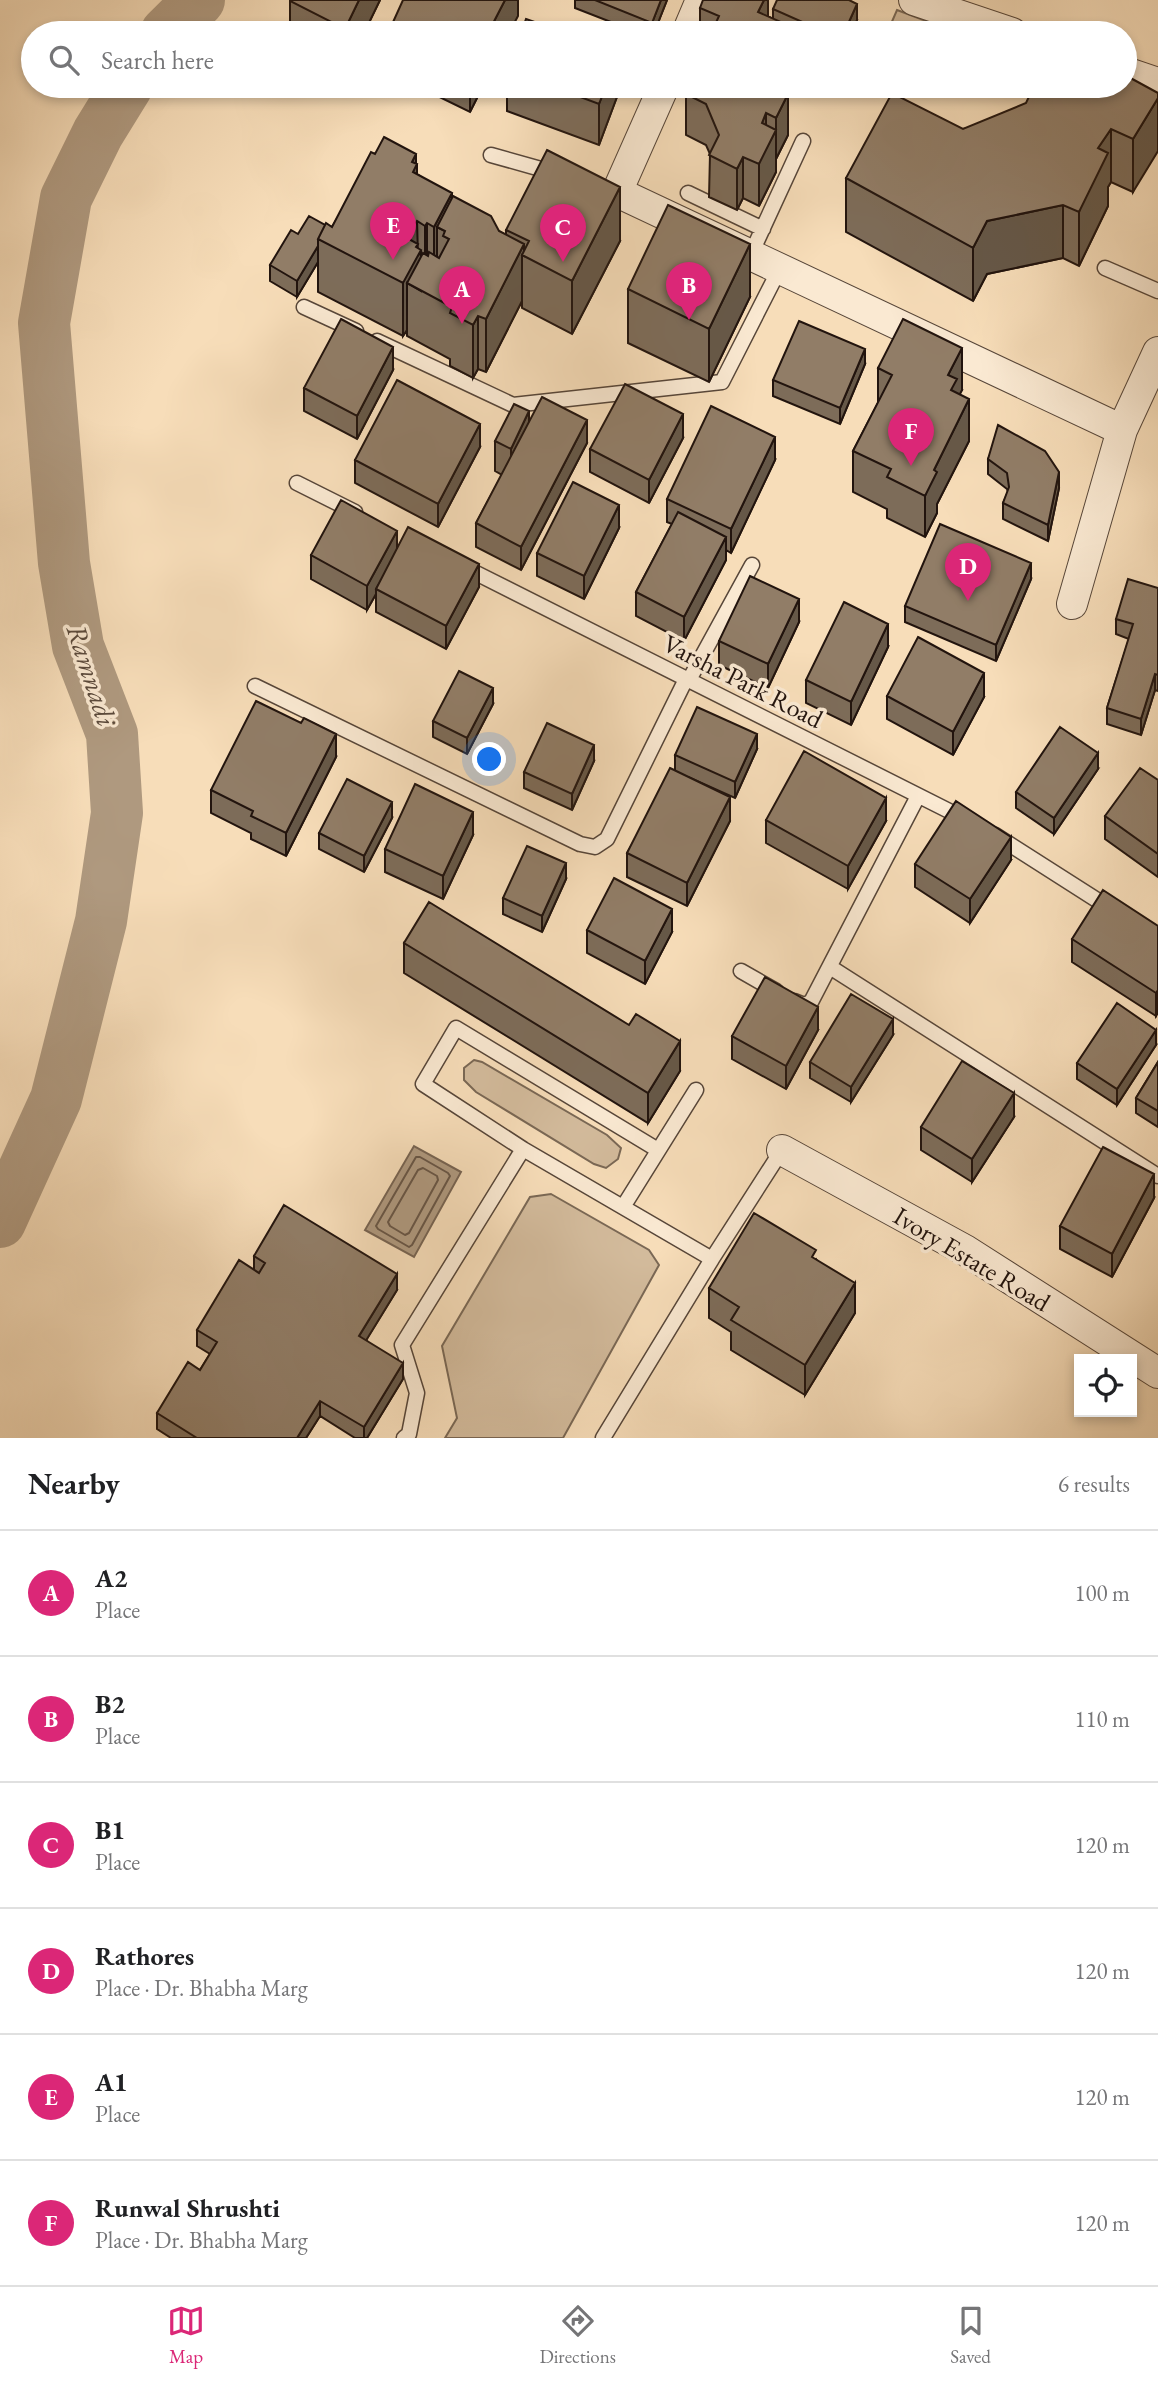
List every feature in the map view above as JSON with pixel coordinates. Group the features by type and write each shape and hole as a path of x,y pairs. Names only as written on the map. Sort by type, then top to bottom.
{"street":[{"path":"692,21 701,0"},
{"path":"914,0 976,21"},
{"path":"1137,76 1158,83"},
{"path":"658,98 611,190 757,242 780,268 920,349 1122,430"},
{"path":"1072,604 1122,430 1158,352"},
{"name":"Ivory Estate Road","path":"782,1150 965,1250 1158,1373"}],"lane":[{"path":"688,193 757,242 803,141"},
{"path":"491,155 567,177"},
{"path":"304,307 513,405 722,382 780,268"},
{"path":"1105,268 1158,291"},
{"path":"297,483 370,520"},
{"name":"Varsha Park Road","path":"455,562 1000,837 1124,918"},
{"path":"255,686 580,844 595,847 607,839 687,680 752,565"},
{"path":"741,971 804,1005 811,1002 918,796"},
{"path":"830,967 1158,1176"},
{"path":"658,1150 456,1028 423,1084 523,1149 712,1259"},
{"path":"624,1207 696,1090"},
{"path":"404,1438 409,1434 417,1392 402,1345 523,1149"},
{"path":"603,1438 782,1150"}],"shaded area":[{"path":"897,10 926,21 892,21"},
{"path":"474,1060 482,1062 607,1135 621,1148 618,1159 606,1168 594,1164 476,1092 464,1080 464,1068"},
{"path":"551,1194 649,1250 659,1265 563,1438 445,1438 457,1418 442,1346 530,1197"}],"water":[{"path":"414,1146 461,1172 414,1257 365,1230"}],"building":[{"path":"359,0 349,21 329,21 290,1"},
{"path":"403,0 505,0 494,21 394,21"},
{"path":"595,0 661,0 653,21"},
{"path":"703,0 764,0 758,12 779,21 717,21 719,16 700,8"},
{"path":"777,0 849,0 857,4 849,21 800,21 773,9"},
{"path":"1137,82 1158,93 1158,98 1133,139 1111,129 1098,148 1108,153 1079,212 1063,205 987,221 973,248 846,178 889,98 902,98 963,129 1026,103 1028,98 1137,98"},
{"path":"583,98 601,98 599,104"},
{"path":"694,98 786,98 776,118 766,113 762,123 776,130 759,164 743,157 737,169 709,155 719,135 706,104"},
{"path":"384,137 416,154 412,162 417,164 413,172 452,193 434,227 417,221 407,238 418,244 416,247 421,250 403,283 318,239 326,223 332,227 371,152 375,154"},
{"path":"547,150 620,187 572,281 522,255 529,241 506,230"},
{"path":"453,196 491,216 499,231 524,244 486,319 478,316 473,325 450,313 452,307 407,283 423,253 428,256 429,252 439,258 449,239 443,236 445,231 437,227"},
{"path":"668,205 750,244 709,329 628,289"},
{"path":"309,216 325,225 318,239 318,246 297,281 270,265 291,230 298,234"},
{"path":"341,319 393,347 357,416 304,388"},
{"path":"903,319 962,348 948,375 957,379 951,390 969,399 934,470 937,472 925,496 887,477 891,469 853,451 892,375 878,368"},
{"path":"799,321 865,349 840,408 773,380"},
{"path":"397,380 480,424 438,504 355,460"},
{"path":"625,384 683,414 649,480 590,449"},
{"path":"542,397 587,420 521,547 476,523"},
{"path":"514,404 529,411 511,449 495,441"},
{"path":"711,406 775,437 731,529 667,499"},
{"path":"998,425 1045,451 1059,472 1048,525 1003,503 1009,487 1007,473 988,459"},
{"path":"573,482 619,505 584,576 537,553"},
{"path":"341,500 397,531 367,586 311,555"},
{"path":"678,512 726,537 684,617 636,592"},
{"path":"940,524 1031,563 996,645 905,606"},
{"path":"408,527 479,564 446,626 376,589"},
{"path":"750,576 799,599 768,664 719,641"},
{"path":"1128,579 1158,588 1158,675 1155,674 1141,719 1107,708 1133,624 1116,619"},
{"path":"844,602 888,624 851,702 806,680"},
{"path":"918,637 984,673 953,732 887,696"},
{"path":"459,671 493,688 467,738 433,721"},
{"path":"256,701 301,723 304,718 336,734 286,833 251,816 253,811 211,790"},
{"path":"697,707 757,734 735,782 675,755"},
{"path":"547,723 594,745 572,794 524,772"},
{"path":"1060,727 1098,753 1054,818 1016,792"},
{"path":"804,751 886,798 848,866 766,820"},
{"path":"670,768 730,797 687,883 627,853"},
{"path":"1140,768 1158,780 1158,854 1105,816"},
{"path":"347,779 392,802 364,856 319,833"},
{"path":"415,784 473,812 443,876 385,849"},
{"path":"956,801 1011,837 970,899 915,864"},
{"path":"527,846 566,863 542,916 503,898"},
{"path":"614,878 672,909 645,961 587,930"},
{"path":"1103,890 1158,926 1156,993 1072,939"},
{"path":"429,902 629,1025 636,1014 680,1041 648,1093 404,943"},
{"path":"765,977 818,1007 786,1066 732,1036"},
{"path":"851,994 893,1019 851,1087 810,1062"},
{"path":"1117,1003 1156,1030 1117,1089 1077,1063"},
{"path":"962,1061 1014,1093 972,1159 921,1127"},
{"path":"1158,1062 1158,1111 1136,1098"},
{"path":"1103,1147 1154,1174 1112,1254 1060,1226"},
{"path":"284,1205 397,1274 359,1336 403,1363 364,1427 320,1401 297,1438 197,1438 157,1413 188,1362 200,1370 217,1342 197,1330 239,1260 259,1273 265,1263 254,1256"},
{"path":"754,1213 816,1250 812,1257 855,1283 805,1365 731,1320 739,1307 709,1288"}],"waterway":[{"name":"Ramnadi","path":"178,21 199,0"},
{"name":"Ramnadi","path":"0,1222 56,1099 101,921 117,813 112,734 78,646 64,563 44,323 66,198 98,133 120,98"}],"place":[{"name":"A1","path":"393,260"},
{"name":"B1","path":"563,262"},
{"name":"B2","path":"689,320"},
{"name":"A2","path":"462,324"},
{"name":"Runwal Shrushti","path":"911,466"},
{"name":"Rathores","path":"968,601"}]}
